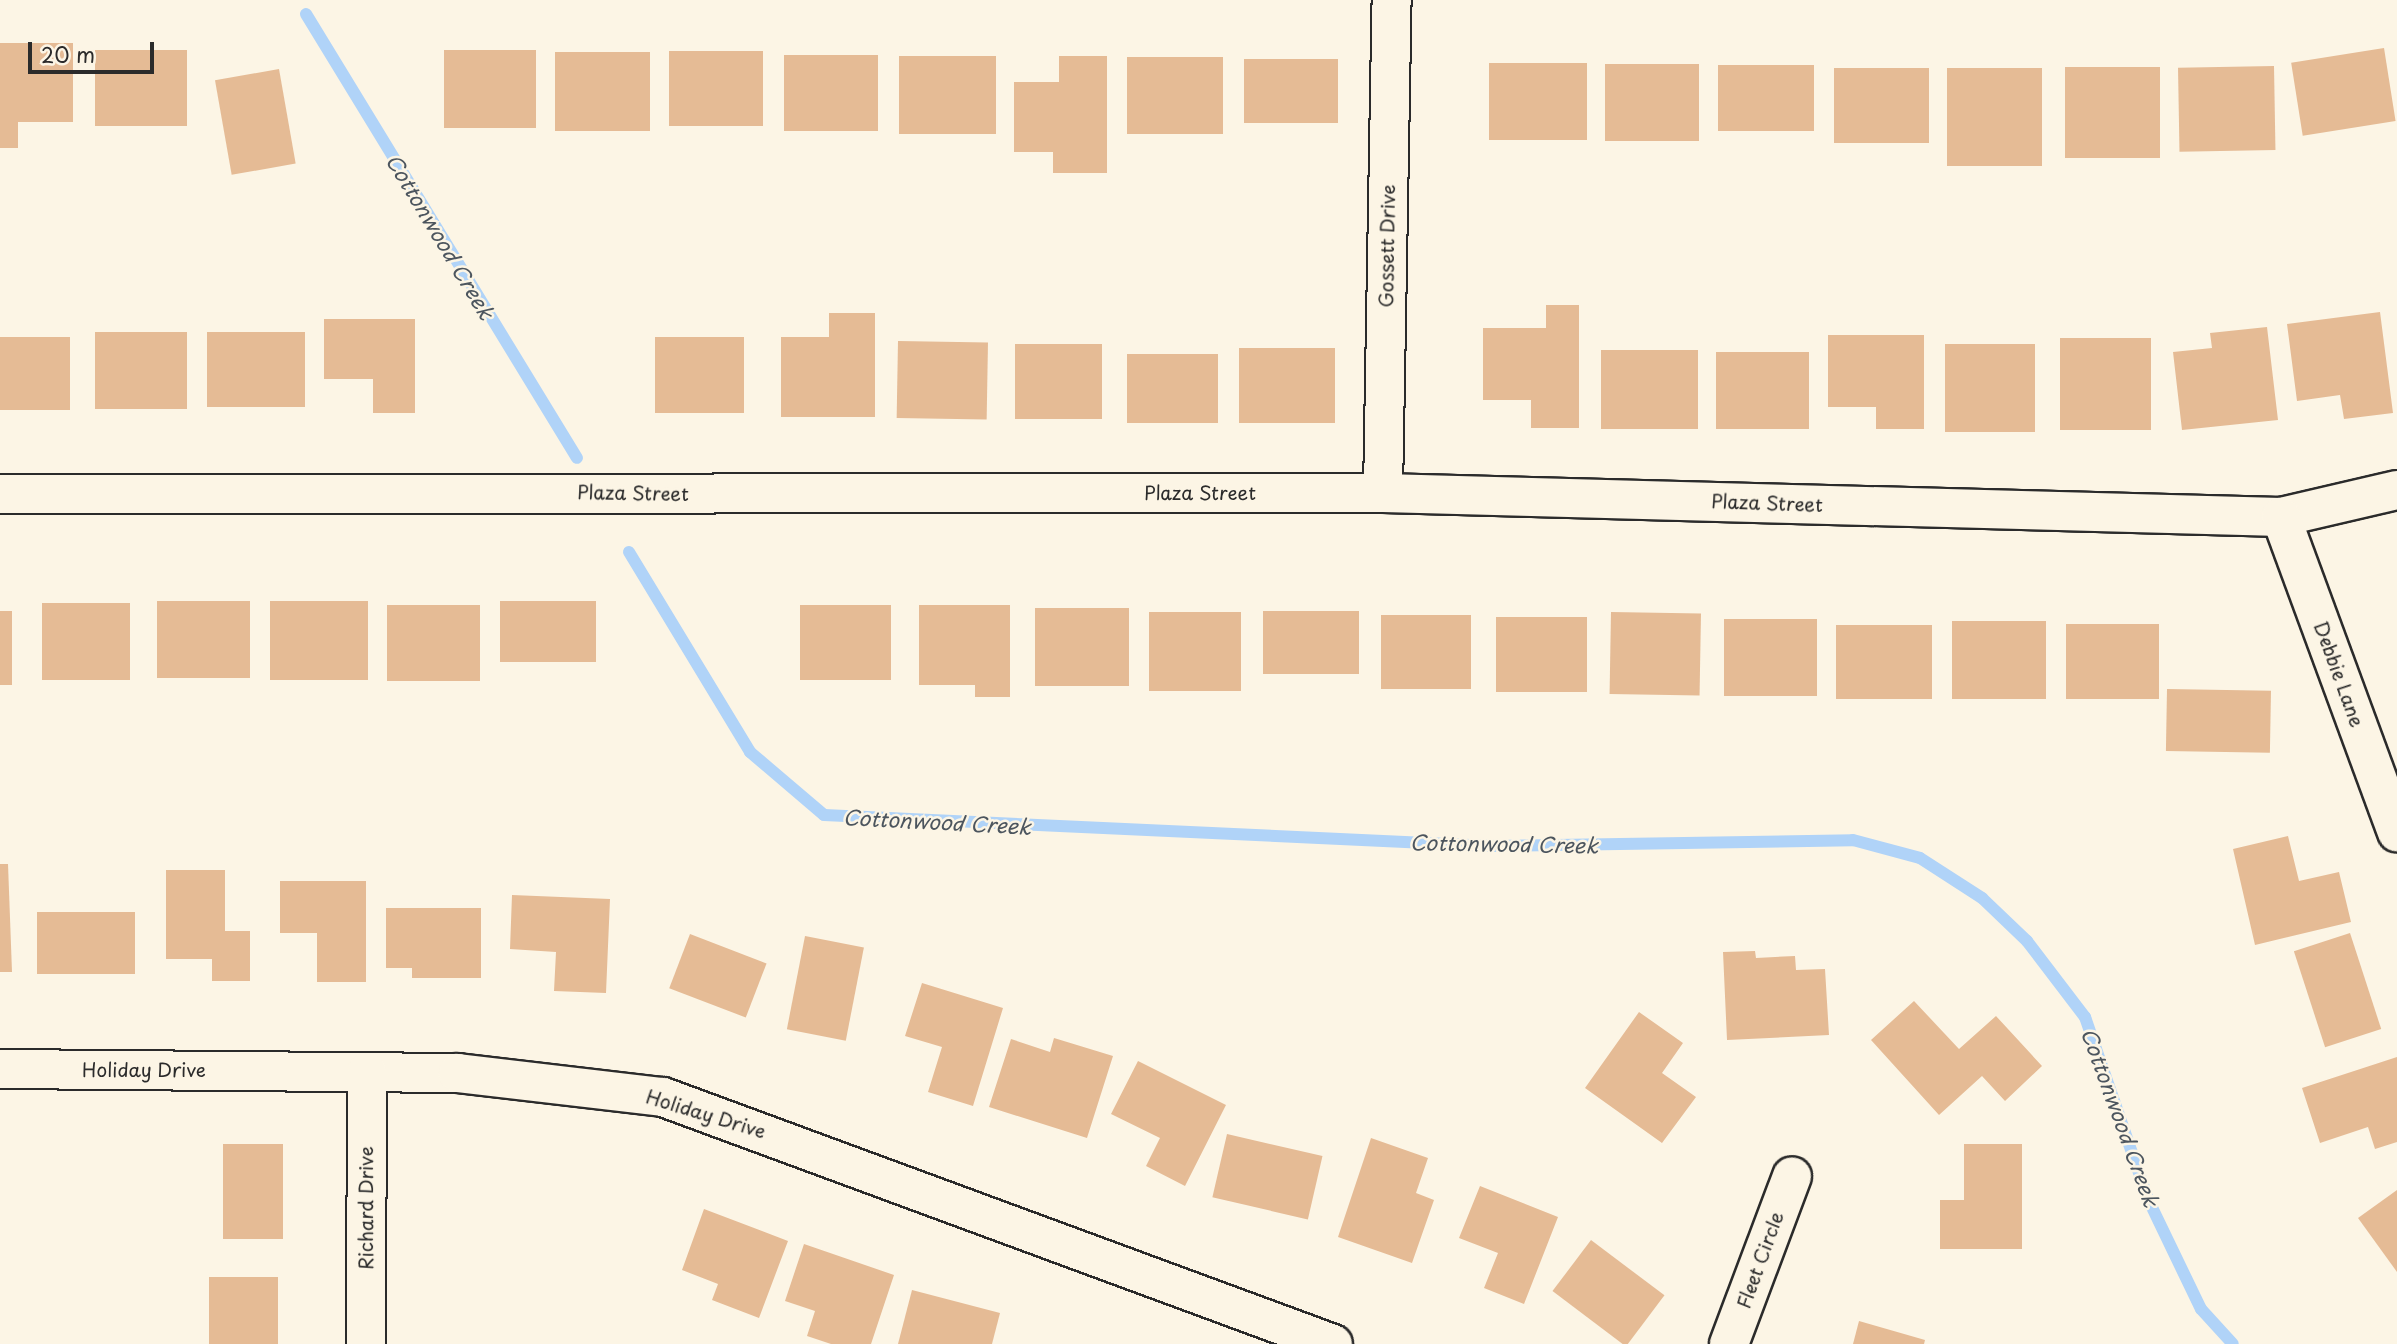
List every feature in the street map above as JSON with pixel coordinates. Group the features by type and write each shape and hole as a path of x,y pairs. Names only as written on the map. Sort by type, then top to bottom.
{"street":[{"name":"Gossett Drive","path":"1383,493 1392,0"},
{"name":"Plaza Street","path":"0,494 1383,493 2281,517 2397,490"},
{"name":"Debbie Lane","path":"2281,517 2397,832"},
{"name":"Holiday Drive","path":"0,1069 367,1072 540,1080 663,1097 1334,1344"},
{"name":"Richard Drive","path":"366,1344 367,1072"},
{"name":"Fleet Circle","path":"1729,1344 1791,1176"}],"building":[{"path":"0,43 73,43 73,122 18,122 18,148 0,148"},
{"path":"2384,48 2396,121 2303,136 2291,63"},
{"path":"95,50 187,50 187,126 95,126"},
{"path":"444,50 536,50 536,128 444,128"},
{"path":"669,51 763,51 763,126 669,126"},
{"path":"555,52 650,52 650,131 555,131"},
{"path":"784,55 878,55 878,131 784,131"},
{"path":"899,56 996,56 996,134 899,134"},
{"path":"1059,56 1107,56 1107,173 1053,173 1053,152 1014,152 1014,82 1059,82"},
{"path":"1127,57 1223,57 1223,134 1127,134"},
{"path":"1244,59 1338,59 1338,123 1244,123"},
{"path":"1489,63 1587,63 1587,140 1489,140"},
{"path":"1605,64 1699,64 1699,141 1605,141"},
{"path":"1718,65 1814,65 1814,131 1718,131"},
{"path":"2274,66 2275,150 2179,152 2178,68"},
{"path":"2065,67 2160,67 2160,158 2065,158"},
{"path":"1834,68 1929,68 1929,143 1834,143"},
{"path":"1947,68 2042,68 2042,166 1947,166"},
{"path":"279,69 296,164 232,175 215,80"},
{"path":"1546,305 1579,305 1579,428 1531,428 1531,400 1483,400 1483,328 1546,328"},
{"path":"2380,312 2393,413 2344,419 2340,395 2297,401 2287,324"},
{"path":"829,313 875,313 875,417 781,417 781,337 829,337"},
{"path":"324,319 415,319 415,413 373,413 373,379 324,379"},
{"path":"2267,327 2278,420 2182,430 2173,352 2212,348 2210,333"},
{"path":"95,332 187,332 187,409 95,409"},
{"path":"207,332 305,332 305,407 207,407"},
{"path":"1828,335 1924,335 1924,429 1876,429 1876,407 1828,407"},
{"path":"0,337 70,337 70,410 0,410"},
{"path":"655,337 744,337 744,413 655,413"},
{"path":"2060,338 2151,338 2151,430 2060,430"},
{"path":"898,341 988,343 987,420 897,418"},
{"path":"1015,344 1102,344 1102,419 1015,419"},
{"path":"1945,344 2035,344 2035,432 1945,432"},
{"path":"1239,348 1335,348 1335,423 1239,423"},
{"path":"1601,350 1698,350 1698,429 1601,429"},
{"path":"1716,352 1809,352 1809,429 1716,429"},
{"path":"1127,354 1218,354 1218,423 1127,423"},
{"path":"157,601 250,601 250,678 157,678"},
{"path":"270,601 368,601 368,680 270,680"},
{"path":"500,601 596,601 596,662 500,662"},
{"path":"42,603 130,603 130,680 42,680"},
{"path":"387,605 480,605 480,681 387,681"},
{"path":"800,605 891,605 891,680 800,680"},
{"path":"919,605 1010,605 1010,697 975,697 975,685 919,685"},
{"path":"1035,608 1129,608 1129,686 1035,686"},
{"path":"0,611 12,611 12,685 0,685"},
{"path":"1263,611 1359,611 1359,674 1263,674"},
{"path":"1149,612 1241,612 1241,691 1149,691"},
{"path":"1611,612 1701,614 1700,696 1610,694"},
{"path":"1381,615 1471,615 1471,689 1381,689"},
{"path":"1496,617 1587,617 1587,692 1496,692"},
{"path":"1724,619 1817,619 1817,696 1724,696"},
{"path":"1952,621 2046,621 2046,699 1952,699"},
{"path":"2066,624 2159,624 2159,699 2066,699"},
{"path":"1836,625 1932,625 1932,699 1836,699"},
{"path":"2167,689 2271,691 2270,753 2166,751"},
{"path":"2288,836 2299,881 2339,872 2351,922 2255,945 2233,849"},
{"path":"0,864 8,864 12,972 0,972"},
{"path":"166,870 225,870 225,931 250,931 250,981 212,981 212,959 166,959"},
{"path":"280,881 366,881 366,982 317,982 317,933 280,933"},
{"path":"512,895 610,899 606,993 554,991 556,952 510,949"},
{"path":"386,908 481,908 481,978 412,978 412,968 386,968"},
{"path":"37,912 135,912 135,974 37,974"},
{"path":"2350,933 2381,1029 2325,1047 2294,951"},
{"path":"690,934 767,963 746,1018 669,988"},
{"path":"805,936 864,947 846,1041 787,1029"},
{"path":"1755,951 1756,958 1795,956 1796,970 1825,969 1829,1035 1727,1040 1723,952"},
{"path":"922,983 1003,1008 973,1106 928,1092 942,1047 905,1036"},
{"path":"1914,1001 1959,1049 1996,1016 2042,1066 2005,1101 1982,1076 1939,1115 1871,1040"},
{"path":"1639,1012 1683,1043 1662,1073 1696,1097 1662,1143 1585,1088"},
{"path":"1054,1038 1113,1056 1087,1138 989,1107 1011,1039 1050,1052"},
{"path":"2397,1057 2397,1142 2375,1149 2368,1127 2320,1143 2302,1088"},
{"path":"1138,1061 1226,1105 1185,1186 1146,1166 1160,1138 1111,1114"},
{"path":"1227,1134 1322,1156 1308,1219 1212,1197"},
{"path":"1371,1138 1428,1158 1416,1193 1434,1200 1412,1263 1338,1237"},
{"path":"223,1144 283,1144 283,1239 223,1239"},
{"path":"1964,1144 2022,1144 2022,1249 1940,1249 1940,1200 1964,1200"},
{"path":"1480,1186 1558,1217 1524,1304 1484,1288 1498,1253 1459,1238"},
{"path":"2397,1190 2397,1272 2358,1218"},
{"path":"704,1209 788,1241 759,1318 712,1300 718,1284 682,1270"},
{"path":"1591,1240 1664,1295 1628,1344 1623,1344 1552,1291"},
{"path":"804,1244 894,1275 871,1344 831,1344 807,1336 815,1311 785,1301"},
{"path":"209,1277 278,1277 278,1344 209,1344"},
{"path":"912,1290 1000,1313 992,1344 898,1344"},
{"path":"1859,1321 1925,1340 1924,1344 1853,1344"}],"waterway":[{"name":"Cottonwood Creek","path":"306,14 577,458"},
{"name":"Cottonwood Creek","path":"629,552 750,752 824,815 1491,846 1853,840 1920,858 1982,898 2027,941 2085,1017 2148,1199 2201,1309 2233,1344"}]}
